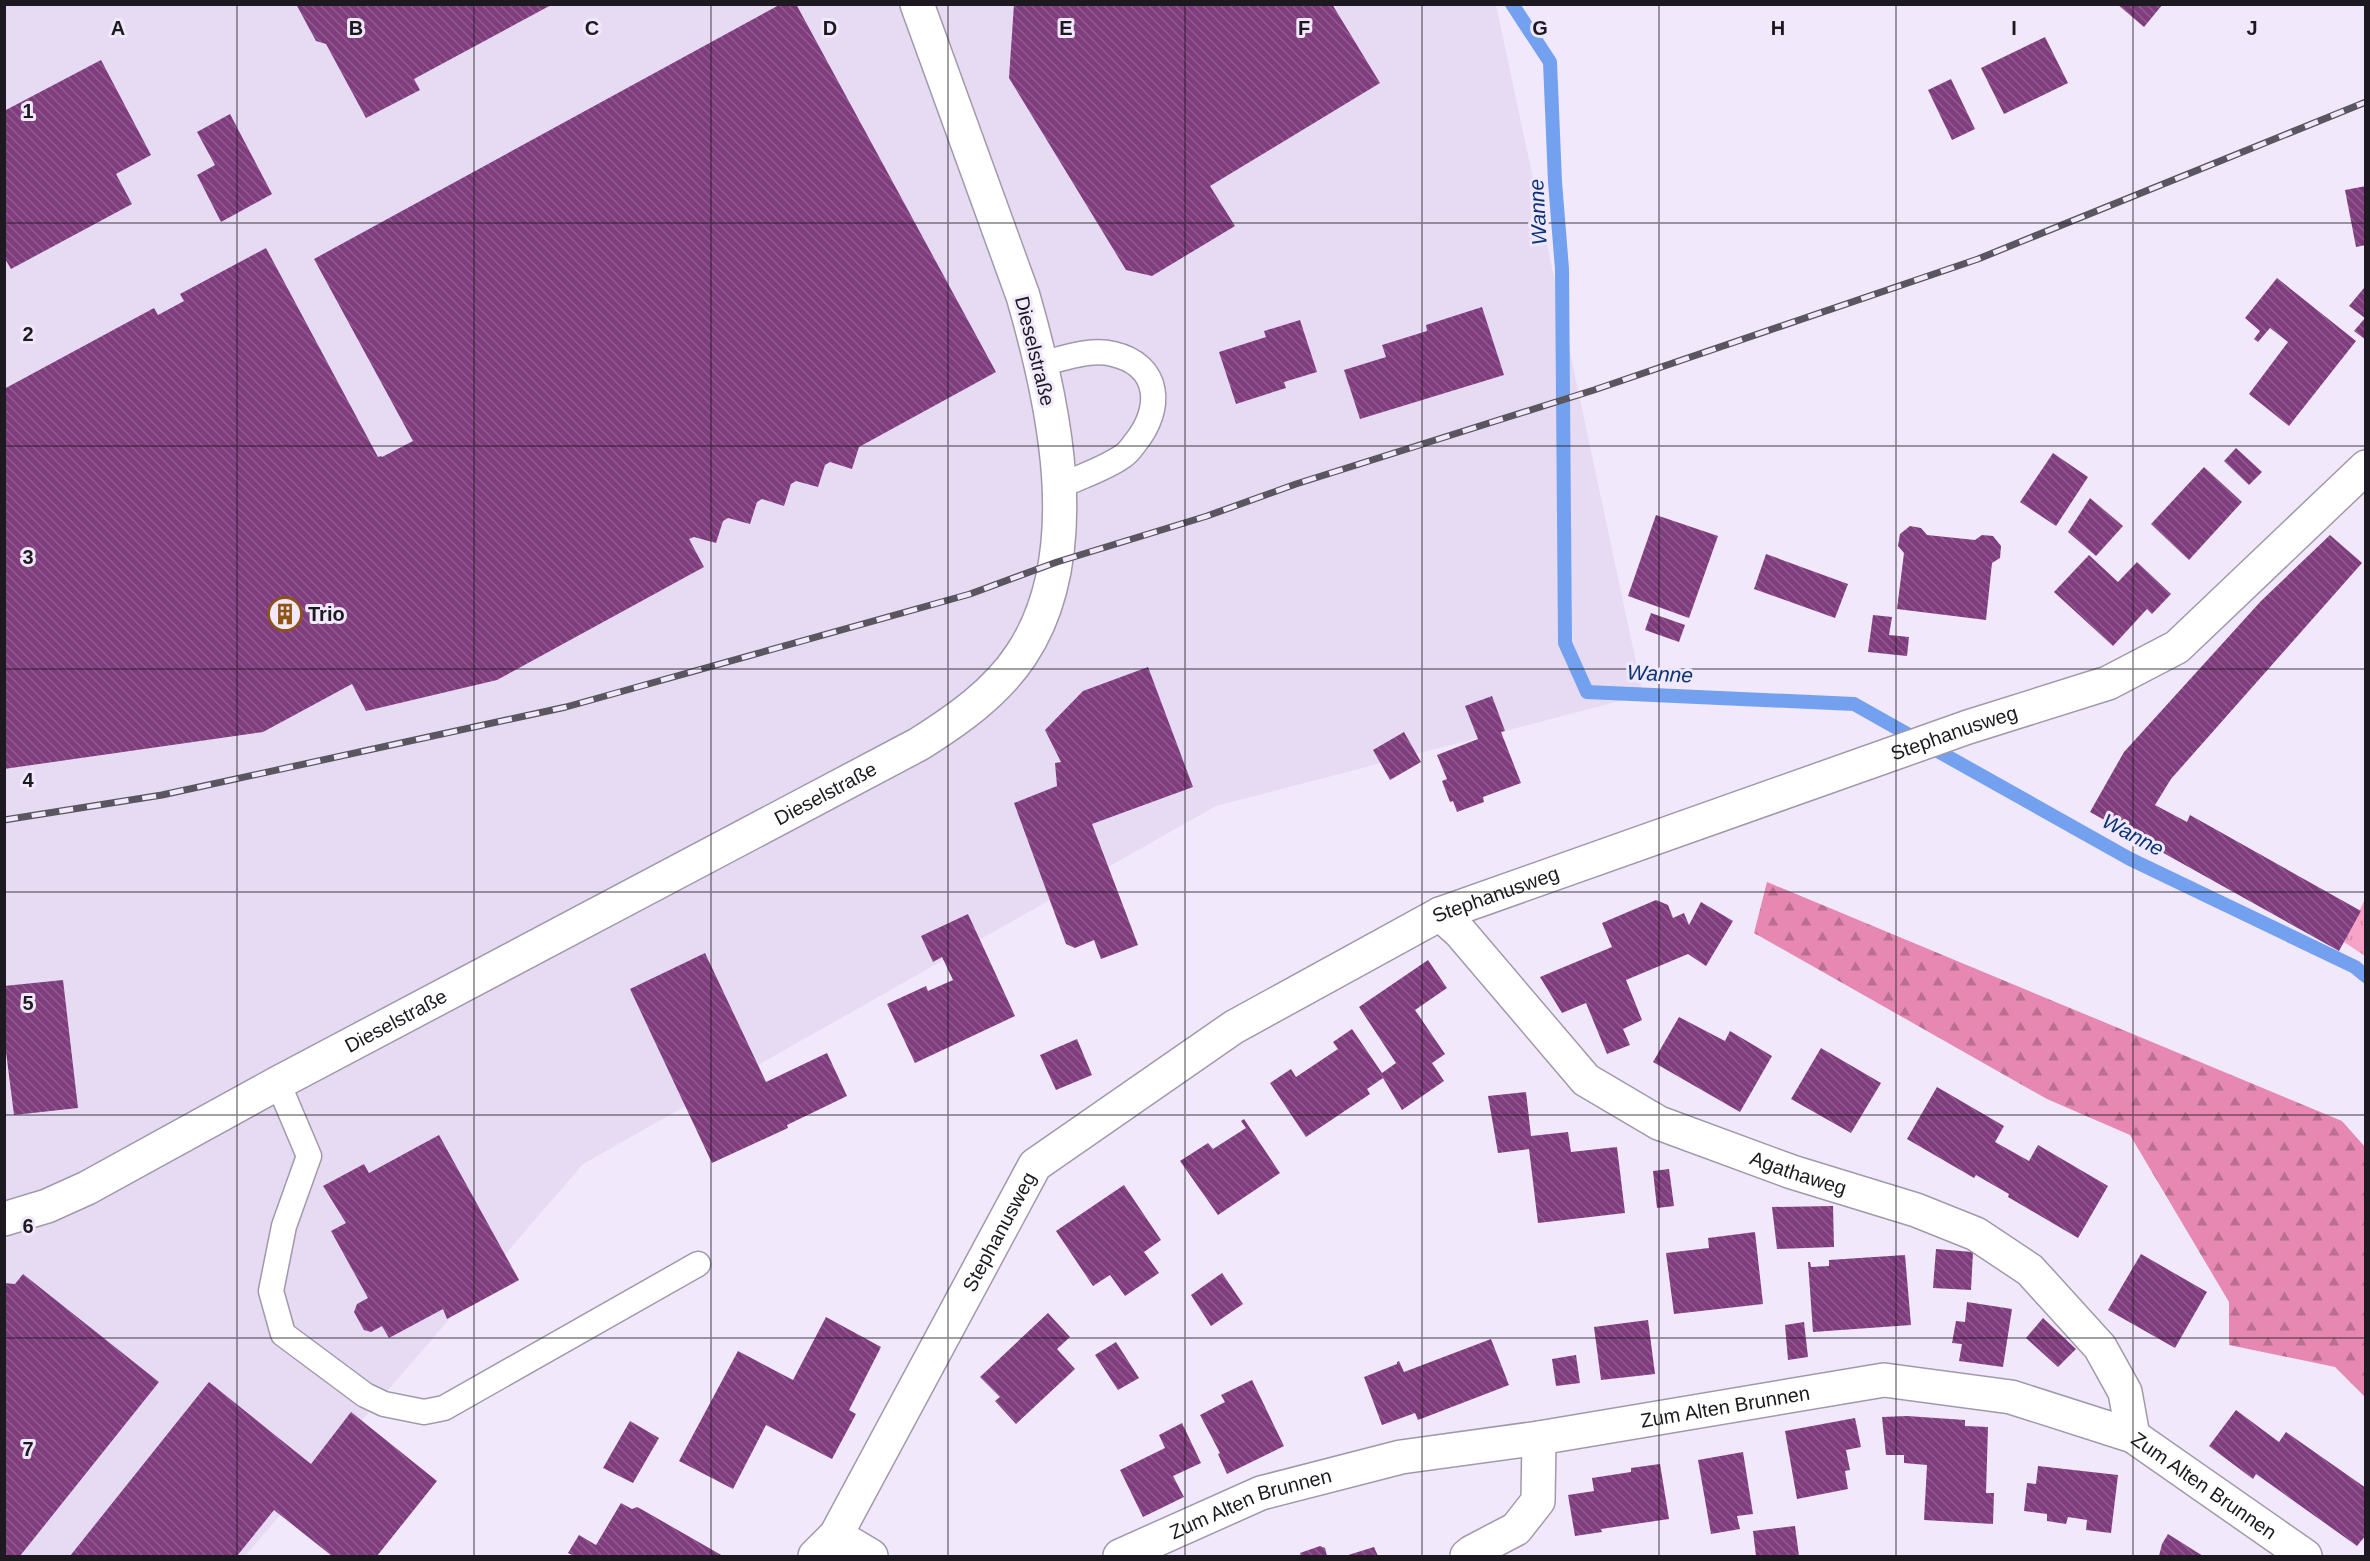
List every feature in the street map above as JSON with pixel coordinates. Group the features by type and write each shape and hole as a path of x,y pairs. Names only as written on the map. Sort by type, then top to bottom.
{"street":[{"name":"Dieselstraße","path":"4,1219 47,1206 87,1188 278,1083 891,759 947,727 978,703 1021,655 1035,630 1049,595 1057,562 1060,486 1052,417 1023,296 916,4"},
{"name":"Stephanusweg","path":"826,1546 1035,1165 1234,1027 1440,914 1886,758 1968,727 2108,683 2177,648 2366,467"},
{"name":"Agathaweg","path":"1440,914 1460,932 1586,1080 1659,1123 1792,1172 1916,1210 1976,1234 2030,1270 2100,1347 2125,1392 2133,1436"},
{"name":"Zum Alten Brunnen","path":"1120,1557 1261,1493 1401,1457 1539,1438 1884,1380 2011,1397 2133,1436 2305,1557"},
{"path":"1467,1557 1472,1552 1516,1529 1538,1501 1539,1438"},
{"path":"826,1546 871,1557"}],"lane":[{"path":"1040,364 1087,354 1110,353 1125,357 1142,368 1150,380 1154,398 1152,417 1146,430 1125,456 1060,486"},
{"path":"278,1083 309,1156 284,1226 271,1291 284,1334 365,1395 384,1404 424,1412 444,1408 698,1264"}],"shaded area":[{"path":"5,5 1496,5 1643,695 1216,806 583,1164 245,1556 5,1556"}],"green space":[{"path":"1767,882 2342,1121 2365,1147 2365,1397 2335,1367 2229,1345 2229,1302 2130,1135 2047,1099 1754,933"},
{"path":"2365,899 2365,956 2344,942"}],"building":[{"path":"296,4 553,4 414,79 420,90 366,118 326,44 316,41"},
{"path":"781,4 796,4 996,372 859,447 852,469 830,462 825,465 818,487 796,481 791,484 784,506 762,499 757,502 750,524 728,518 723,521 716,543 694,537 689,539 704,567 497,680 366,711 352,684 263,732 4,769 4,389 154,308 158,315 184,301 180,294 266,248 378,457 382,457 413,441 314,259"},
{"path":"1014,4 1332,4 1380,83 1210,186 1235,226 1152,276 1126,270 1009,78"},
{"path":"2117,4 2163,4 2144,27"},
{"path":"2045,37 2068,83 2004,114 1981,68"},
{"path":"101,60 151,155 116,174 132,204 11,269 4,257 4,111"},
{"path":"1951,79 1975,129 1952,140 1928,90"},
{"path":"230,114 272,194 221,222 197,175 215,165 197,132"},
{"path":"2366,186 2366,245 2356,247 2345,190"},
{"path":"2277,278 2356,341 2289,426 2249,394 2288,342 2270,328 2258,342 2254,339 2260,331 2245,318"},
{"path":"2364,288 2366,289 2366,340 2354,331 2365,318 2349,306"},
{"path":"1482,307 1504,375 1360,419 1344,370 1386,357 1382,345 1427,331 1426,325"},
{"path":"1300,320 1317,372 1284,382 1286,388 1236,404 1219,352 1266,337 1264,331"},
{"path":"2236,448 2262,472 2249,485 2224,461"},
{"path":"2053,453 2088,477 2056,526 2020,502"},
{"path":"2204,467 2242,502 2189,560 2151,524"},
{"path":"2090,498 2123,526 2096,556 2068,532"},
{"path":"1656,515 1718,536 1689,618 1628,596"},
{"path":"1910,526 1921,528 1927,535 1975,540 1982,535 1993,536 2001,546 2000,558 1992,563 1986,620 1897,609 1904,553 1898,546 1900,534"},
{"path":"2330,535 2362,563 2171,779 2155,805 2187,822 2190,815 2361,911 2339,951 2090,812 2124,752 2261,601"},
{"path":"1766,554 1848,584 1835,618 1754,589"},
{"path":"2089,555 2118,582 2137,562 2171,594 2152,614 2147,609 2113,646 2054,592"},
{"path":"1651,613 1685,625 1679,642 1645,630"},
{"path":"1873,615 1892,617 1889,635 1909,637 1907,656 1868,652"},
{"path":"1148,667 1193,787 1092,824 1138,945 1101,959 1094,940 1075,948 1066,944 1014,803 1057,786 1055,763 1061,762 1045,730 1083,691"},
{"path":"1492,696 1505,731 1501,732 1521,783 1483,797 1484,802 1457,812 1453,801 1450,802 1442,781 1447,779 1437,755 1478,739 1465,706"},
{"path":"1404,732 1421,762 1390,780 1373,750"},
{"path":"1656,900 1668,905 1673,918 1684,913 1689,925 1701,902 1733,921 1706,966 1688,954 1626,980 1642,1020 1623,1029 1630,1045 1607,1054 1586,1003 1562,1013 1540,977 1612,947 1602,923"},
{"path":"968,914 1015,1016 915,1063 887,1004 926,986 928,991 953,980 942,957 933,962 921,936"},
{"path":"705,953 766,1082 827,1053 847,1096 787,1125 788,1128 712,1163 630,989"},
{"path":"1428,960 1447,988 1415,1010 1445,1054 1432,1063 1444,1081 1402,1110 1383,1078 1367,1089 1370,1094 1306,1137 1270,1083 1291,1069 1296,1077 1338,1049 1333,1042 1352,1029 1382,1073 1396,1063 1359,1007"},
{"path":"63,980 78,1108 14,1115 4,1036 4,986"},
{"path":"1679,1017 1725,1041 1730,1031 1772,1056 1740,1112 1653,1062"},
{"path":"1077,1039 1092,1075 1056,1090 1040,1055"},
{"path":"1821,1048 1881,1083 1851,1133 1791,1099"},
{"path":"1937,1087 2004,1126 1995,1142 2029,1161 2038,1145 2108,1186 2078,1238 2008,1197 2009,1194 1976,1175 1974,1178 1907,1139"},
{"path":"1526,1092 1531,1136 1568,1132 1571,1152 1617,1147 1625,1213 1538,1223 1529,1149 1498,1153 1488,1096"},
{"path":"1244,1119 1280,1173 1218,1215 1180,1161 1208,1143 1213,1149 1246,1128 1241,1121"},
{"path":"439,1135 519,1280 447,1319 443,1309 389,1338 382,1326 371,1332 364,1330 354,1312 357,1304 368,1298 331,1231 346,1223 323,1186 364,1164 369,1173"},
{"path":"1669,1169 1674,1206 1657,1208 1653,1171"},
{"path":"1124,1185 1161,1240 1144,1252 1159,1273 1125,1296 1110,1275 1093,1286 1056,1231"},
{"path":"1833,1206 1834,1247 1777,1249 1772,1207"},
{"path":"1755,1232 1763,1304 1674,1314 1666,1253 1709,1248 1708,1238"},
{"path":"1936,1249 1973,1252 1971,1290 1933,1288"},
{"path":"2141,1254 2207,1292 2175,1348 2108,1310"},
{"path":"1905,1255 1911,1325 1813,1332 1808,1262 1811,1267 1829,1266 1829,1260"},
{"path":"1222,1273 1243,1304 1211,1326 1191,1295"},
{"path":"23,1274 159,1382 20,1556 4,1556 4,1283 15,1284"},
{"path":"1967,1302 2012,1309 2003,1367 1959,1361 1962,1344 1952,1343 1956,1321 1965,1322"},
{"path":"1048,1313 1070,1337 1057,1349 1075,1369 1016,1424 995,1401 1000,1397 980,1377"},
{"path":"826,1317 881,1347 849,1410 856,1414 832,1459 766,1425 733,1489 679,1461 738,1351 793,1380"},
{"path":"2043,1318 2076,1349 2058,1367 2026,1338"},
{"path":"1648,1320 1655,1374 1601,1380 1594,1327"},
{"path":"1804,1322 1808,1357 1788,1360 1785,1325"},
{"path":"1491,1339 1509,1385 1418,1420 1415,1413 1382,1425 1364,1377 1397,1364 1399,1361 1404,1372"},
{"path":"1116,1342 1139,1378 1118,1390 1095,1355"},
{"path":"1576,1355 1580,1383 1556,1386 1552,1359"},
{"path":"1252,1380 1284,1446 1227,1474 1218,1454 1220,1453 1200,1415 1225,1402 1221,1395"},
{"path":"209,1382 311,1464 351,1412 437,1481 377,1556 332,1556 274,1510 237,1556 70,1556"},
{"path":"2236,1410 2279,1442 2286,1432 2366,1488 2366,1535 2357,1546 2256,1474 2253,1479 2209,1446"},
{"path":"1907,1416 1965,1420 1965,1426 1988,1427 1986,1493 1994,1493 1993,1524 1924,1520 1927,1465 1904,1463 1904,1455 1886,1455 1882,1417"},
{"path":"1855,1418 1861,1447 1846,1450 1850,1470 1845,1471 1848,1489 1797,1499 1785,1431"},
{"path":"630,1421 659,1438 633,1483 603,1468"},
{"path":"1182,1423 1201,1463 1173,1476 1184,1497 1143,1517 1120,1470 1165,1448 1159,1435"},
{"path":"1743,1452 1753,1514 1737,1516 1740,1529 1711,1534 1698,1460"},
{"path":"1660,1464 1669,1519 1601,1529 1602,1532 1575,1536 1568,1495 1594,1491 1592,1478 1631,1472 1631,1468"},
{"path":"2038,1466 2118,1475 2111,1533 2086,1530 2087,1520 2068,1517 2066,1524 2047,1521 2047,1514 2024,1511 2027,1483 2036,1484"},
{"path":"621,1503 632,1509 637,1507 641,1509 723,1556 574,1556 568,1553 579,1535 596,1545"},
{"path":"1795,1526 1799,1556 1756,1556 1753,1531"},
{"path":"2168,1534 2203,1556 2159,1556"},
{"path":"1320,1546 1325,1548 1327,1556 1301,1556 1300,1553"},
{"path":"1374,1547 1378,1556 1345,1556"}],"waterway":[{"name":"Wanne","path":"1512,4 1550,62 1555,182 1562,269 1565,643 1587,692 1854,704 2130,859 2355,967 2366,976"}],"railway":[{"path":"4,820 162,795 566,707 970,594 1057,562 1207,516 1296,484 1594,390 1978,259 2366,102"}],"place":[{"name":"Trio","path":"285,614"}]}
